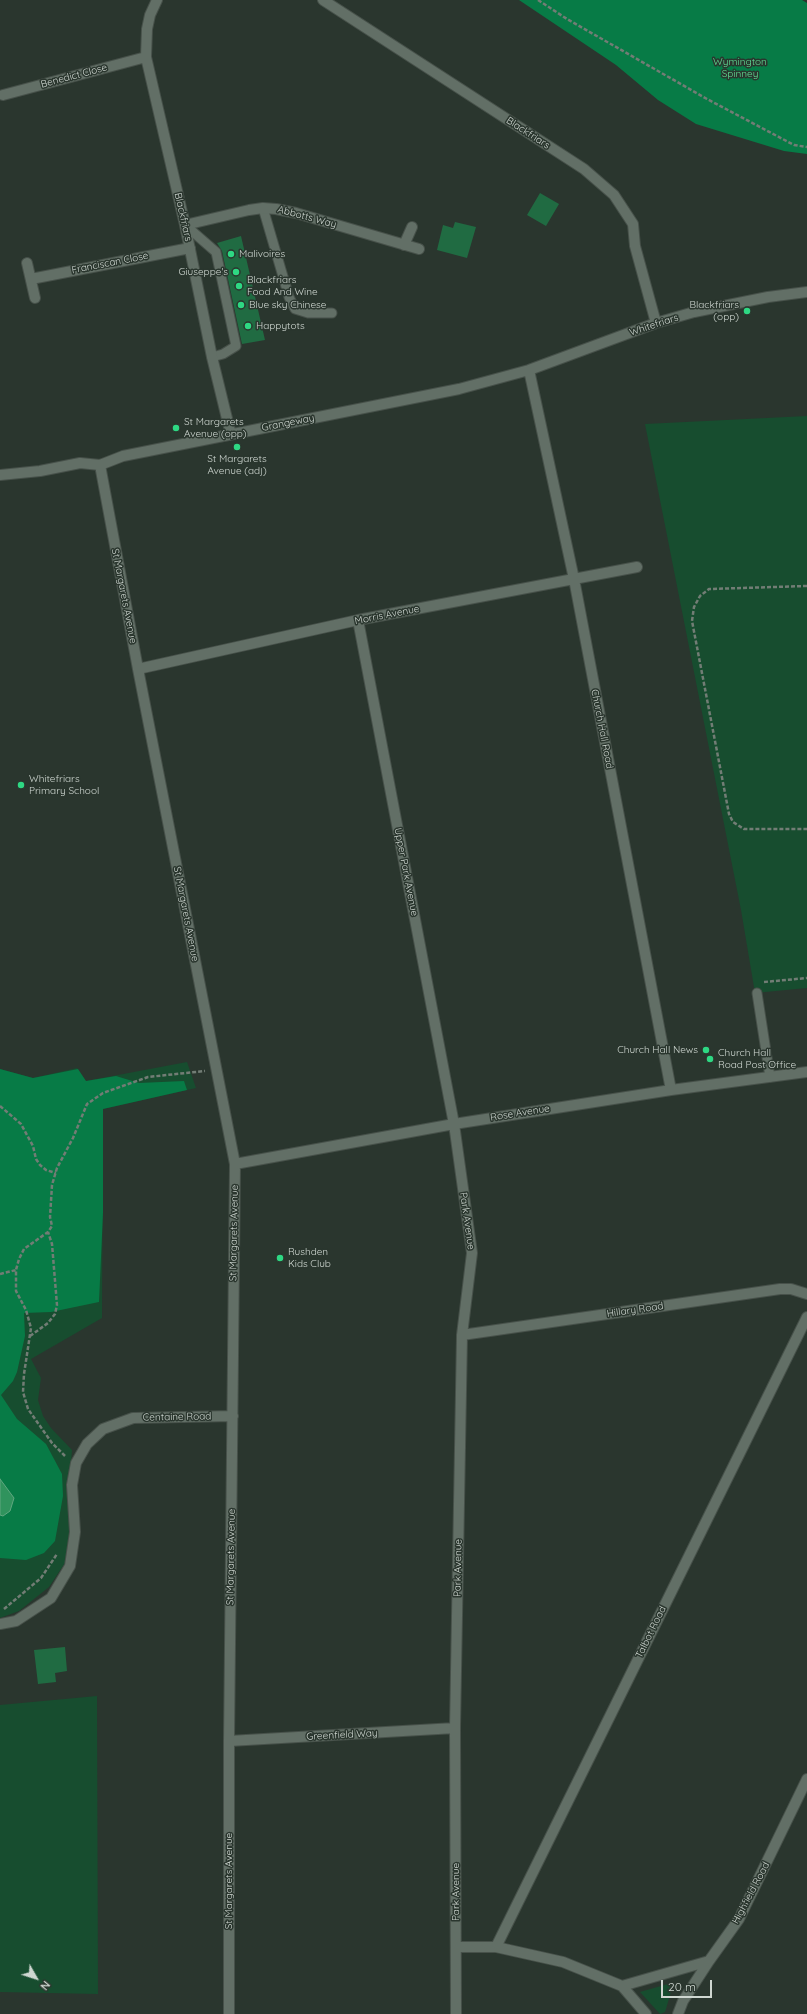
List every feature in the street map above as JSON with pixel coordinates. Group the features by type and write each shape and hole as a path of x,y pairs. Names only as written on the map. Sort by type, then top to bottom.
{"street":[{"name":"Blackfriars","path":"157,0 150,16 147,29 146,57 190,248 212,357 231,435"},
{"name":"Blackfriars","path":"323,0 584,169 614,195 633,224 635,246 656,323"},
{"name":"Benedict Close","path":"3,95 146,57"},
{"name":"Abbotts Way","path":"185,226 263,208 296,213 419,249"},
{"path":"404,245 412,227"},
{"name":"Franciscan Close","path":"30,279 190,248"},
{"path":"27,263 35,298"},
{"name":"Whitefriars","path":"529,370 656,323 731,304 807,292"},
{"name":"Grangeway","path":"100,466 123,456 460,389 529,370"},
{"name":"Church Hall Road","path":"529,370 574,579 671,1090"},
{"path":"0,475 40,471 80,463 100,466"},
{"name":"St Margarets Avenue","path":"100,466 138,670 235,1164 229,1741 229,2014"},
{"name":"Morris Avenue","path":"138,670 358,620 637,567"},
{"name":"Upper Park Avenue","path":"358,620 454,1124"},
{"name":"Rose Avenue","path":"235,1164 454,1124 671,1090 807,1072"},
{"name":"Park Avenue","path":"454,1124 472,1253 462,1335 455,1728 456,2014"},
{"name":"Hillary Road","path":"462,1335 780,1289 791,1289 807,1294"},
{"name":"Talbot Road","path":"496,1947 807,1317"},
{"name":"Centaine Road","path":"0,1624 16,1621 51,1598 70,1566 75,1532 72,1485 76,1463 87,1444 103,1429 133,1418 233,1416"},
{"name":"Greenfield Way","path":"229,1741 455,1728"},
{"name":"Highfield Road","path":"678,2014 683,2001 738,1919 807,1779"},
{"path":"456,1947 496,1947 563,1962 622,1986 646,2014"},
{"path":"622,1986 709,1961"}],"lane":[{"path":"263,208 289,297 295,309 308,313 332,313"},
{"path":"185,226 216,252 236,346 223,354 212,357"},
{"path":"757,993 770,1077"}],"path":[{"path":"538,0 567,19 708,99 794,145 807,147"},
{"path":"807,586 709,589 700,596 694,607 692,621 729,814 734,822 744,829 807,829"},
{"path":"757,993 761,982 807,978"},
{"path":"76,1463 62,1455 28,1409 23,1392 24,1374 31,1328 26,1310 16,1291 16,1270 24,1249 48,1232 52,1226 50,1217 52,1185 87,1104 103,1093 148,1077 217,1069"},
{"path":"0,1106 21,1124 33,1146 36,1159 40,1165 56,1173"},
{"path":"30,1336 48,1323 55,1314 57,1305 58,1298 54,1275 52,1244 48,1232"},
{"path":"0,1274 16,1270"},
{"path":"0,1612 41,1578 55,1560 60,1549"}],"shaded area":[{"path":"807,416 807,988 755,993 741,910 645,424"},
{"path":"187,1062 196,1088 103,1109 102,1318 31,1359 41,1378 38,1400 43,1416 51,1428 72,1450 68,1500 72,1542 65,1563 49,1587 19,1611 0,1618 0,1069 33,1078 77,1068 86,1081"},
{"path":"0,1479 14,1498 10,1511 3,1516 0,1515"},
{"path":"97,1696 98,1994 0,1992 0,1705"},
{"path":"668,1984 672,1988 665,2012 660,2014 640,1992"}],"green space":[{"name":"Wymington Spinney","path":"519,0 802,0 807,3 807,154 784,151 696,124 658,100 616,65"},
{"path":"0,1069 33,1078 78,1069 86,1081 116,1076 139,1083 184,1081 187,1090 103,1109 103,1213 99,1302 51,1312 24,1313 25,1336 17,1372 13,1381 1,1395 17,1419 46,1444 62,1474 63,1496 55,1541 44,1553 26,1560 0,1558"}],"building":[{"path":"540,193 559,204 546,226 527,215"},
{"path":"455,222 476,227 467,258 437,250 443,225 453,228"},
{"path":"241,236 265,340 242,344 222,251 217,243"},
{"path":"65,1647 67,1671 55,1673 56,1682 38,1684 34,1650"}],"place":[{"name":"Malivoires","path":"231,254"},
{"name":"Giuseppe's","path":"236,272"},
{"name":"Blackfriars Food And Wine","path":"239,286"},
{"name":"Blue sky Chinese","path":"241,305"},
{"name":"Blackfriars (opp)","path":"747,311"},
{"name":"Happytots","path":"248,326"},
{"name":"St Margarets Avenue (opp)","path":"176,428"},
{"name":"St Margarets Avenue (adj)","path":"237,447"},
{"name":"Whitefriars Primary School","path":"21,785"},
{"name":"Church Hall News","path":"706,1050"},
{"name":"Church Hall Road Post Office","path":"710,1059"},
{"name":"Rushden Kids Club","path":"280,1258"}]}
